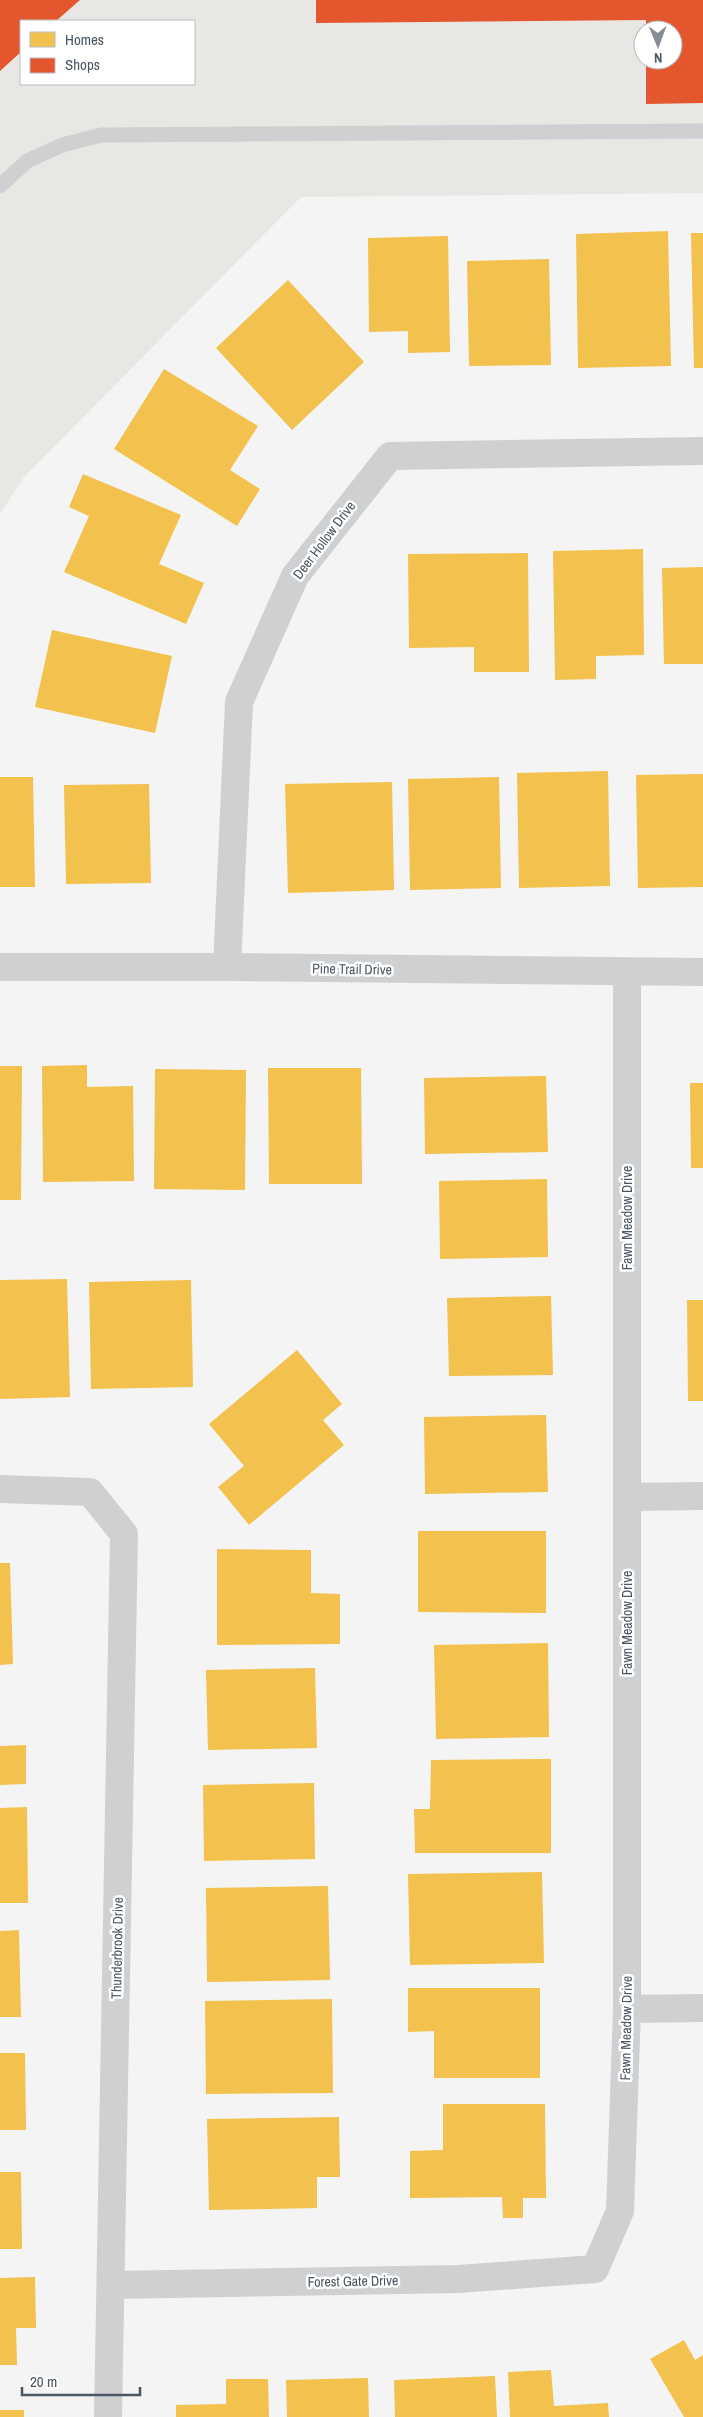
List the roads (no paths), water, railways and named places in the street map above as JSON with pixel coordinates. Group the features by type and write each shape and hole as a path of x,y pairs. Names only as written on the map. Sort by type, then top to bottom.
{"street":[{"name":"Deer Hollow Drive","path":"228,967 239,702 295,576 390,456 703,451"},
{"name":"Pine Trail Drive","path":"0,967 228,967 627,973 703,972"},
{"name":"Fawn Meadow Drive","path":"595,2269 620,2211 627,2009 627,973"},
{"name":"Thunderbrook Drive","path":"0,1489 90,1492 124,1534 108,2417"},
{"path":"627,1497 703,1496"},
{"path":"627,2009 703,2008"},
{"name":"Forest Gate Drive","path":"111,2285 458,2279 595,2269"}],"lane":[{"path":"0,186 27,161 62,145 100,135 703,131"}]}
